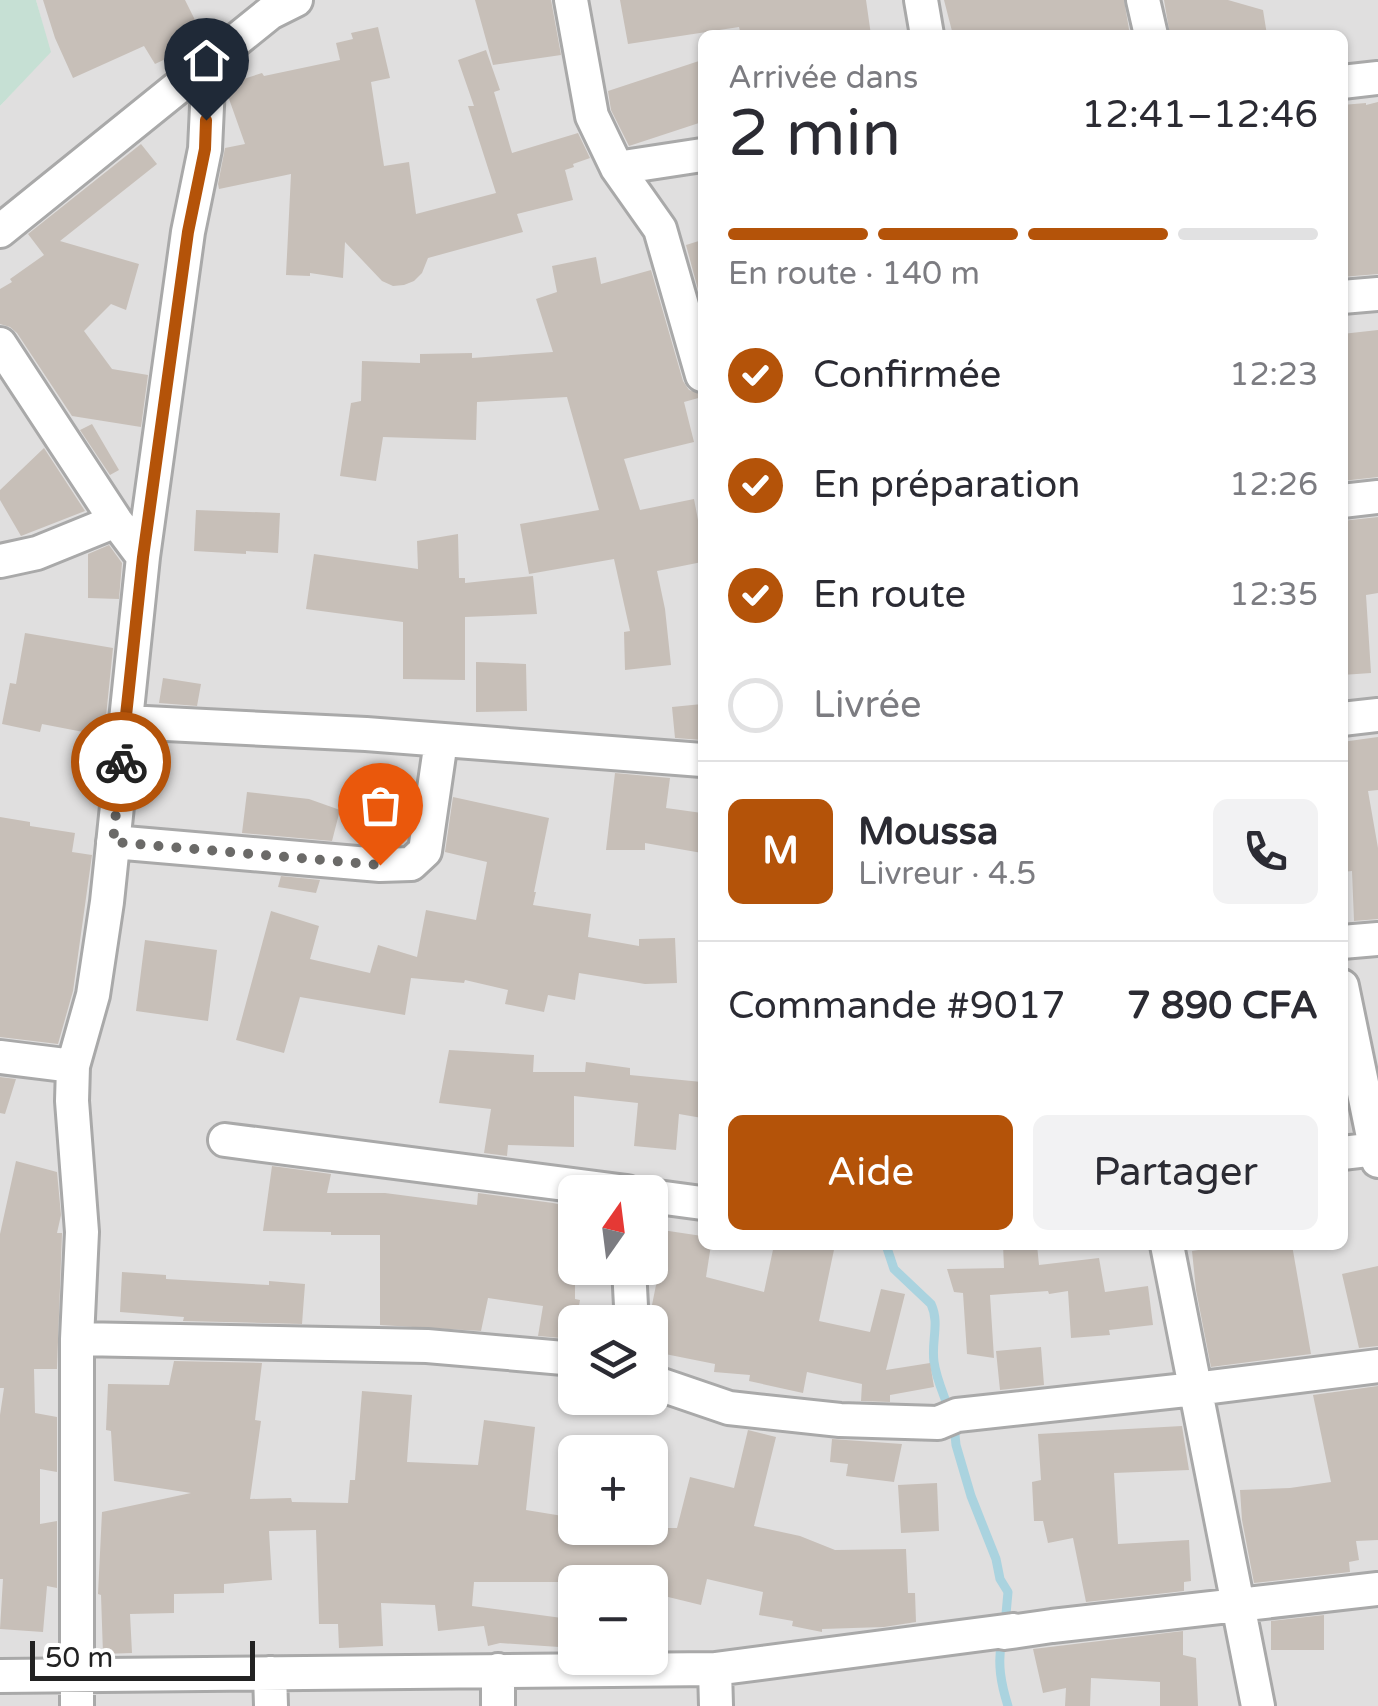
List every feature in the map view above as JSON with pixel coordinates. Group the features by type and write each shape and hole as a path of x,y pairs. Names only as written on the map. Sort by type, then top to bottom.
{"street":[{"path":"0,230 270,13 296,0"},
{"path":"572,0 592,116 617,168 660,228 698,354"},
{"path":"921,0 927,30"},
{"path":"1144,0 1150,30"},
{"path":"77,1690 77,1339 82,1232 73,1066 93,994 107,902 143,557 188,232 205,149 209,64"},
{"path":"1348,81 1378,78"},
{"path":"617,168 698,156"},
{"path":"1348,296 1378,294"},
{"path":"0,344 143,557"},
{"path":"1348,500 1378,497"},
{"path":"0,560 36,553 116,520"},
{"path":"1348,718 1378,715"},
{"path":"126,722 366,734 698,760"},
{"path":"113,842 380,865 411,864 424,850 441,741"},
{"path":"1348,942 1378,939"},
{"path":"1348,1015 1377,1153 1348,1153"},
{"path":"0,1057 73,1066"},
{"path":"225,1140 558,1183"},
{"path":"668,1198 698,1202"},
{"path":"1168,1250 1258,1706"},
{"path":"77,1339 427,1346 558,1358"},
{"path":"668,1387 728,1408 840,1420 947,1419 1378,1366"},
{"path":"0,1676 77,1690 270,1673 715,1669 1013,1630 1004,1634 1378,1589"},
{"path":"715,1669 716,1706"},
{"path":"498,1670 498,1706"},
{"path":"270,1673 271,1706"}],"shaded area":[{"path":"36,0 1378,0 1378,1706 0,1706 0,106 50,52"}],"green space":[{"path":"0,0 36,0 51,52 0,106"}],"building":[{"path":"43,0 185,0 205,40 155,64 144,46 73,78"},
{"path":"475,0 551,0 561,55 493,65"},
{"path":"620,0 866,0 870,30 739,27 698,30 698,33 628,44"},
{"path":"944,0 1124,0 1129,30 952,30"},
{"path":"1164,0 1228,0 1263,10 1266,30 1169,30"},
{"path":"378,27 390,78 371,82 384,166 409,162 416,214 496,193 468,106 474,106 458,60 486,50 500,90 494,92 512,153 578,133 590,158 565,170 573,200 517,214 523,232 428,258 422,273 404,285 382,281 345,242 343,278 310,273 286,275 291,174 219,189 225,148 245,144 228,96 228,84 262,73 264,76 340,60 336,43 353,39 351,33"},
{"path":"698,61 698,123 629,146 611,110 608,91"},
{"path":"1378,102 1378,274 1348,276 1348,104"},
{"path":"141,144 157,164 60,241 139,264 126,310 111,304 84,331 112,369 148,375 141,427 72,416 17,333 0,324 0,289 44,255 28,234"},
{"path":"698,241 698,289 686,245"},
{"path":"596,257 601,284 651,270 683,381 689,390 698,393 698,398 684,402 694,442 624,459 640,510 694,499 698,563 657,571 671,665 625,670 624,632 630,631 614,559 529,574 520,524 599,510 567,397 477,402 476,440 383,437 376,481 340,476 351,403 361,401 362,361 420,363 420,354 472,353 472,358 553,352 536,299 557,292 552,266"},
{"path":"1378,330 1378,477 1348,480 1348,333"},
{"path":"92,424 119,470 110,475 80,430"},
{"path":"44,448 85,511 21,536 0,500 0,490"},
{"path":"196,510 280,513 278,553 194,551"},
{"path":"1378,517 1378,593 1366,595 1371,673 1348,675 1348,520"},
{"path":"458,534 459,578 465,578 465,583 533,576 537,614 465,617 465,680 403,679 403,622 306,609 314,554 418,569 417,541"},
{"path":"109,545 122,563 119,599 88,598 88,554"},
{"path":"25,633 113,648 104,736 42,724 40,732 2,724 10,683 16,684"},
{"path":"476,662 526,664 527,711 476,712"},
{"path":"163,678 201,684 197,706 159,703"},
{"path":"698,704 698,740 675,738 672,707"},
{"path":"1378,737 1378,790 1368,791 1378,848 1378,919 1354,921 1352,871 1348,871 1348,741"},
{"path":"615,773 670,778 666,808 698,812 698,852 645,843 645,850 606,850"},
{"path":"247,792 309,799 340,810 332,841 242,833"},
{"path":"453,797 549,818 533,905 591,914 588,937 639,946 639,939 675,938 677,983 645,984 579,973 575,1000 548,995 544,1012 505,1004 508,990 465,980 464,983 411,978 405,1015 300,997 284,1053 236,1040 271,911 319,926 310,959 370,973 378,945 417,957 426,910 476,920 487,862 445,852"},
{"path":"0,817 75,833 72,852 92,855 73,991 58,1044 0,1037"},
{"path":"281,876 320,880 316,893 278,887"},
{"path":"145,940 217,950 208,1021 136,1011"},
{"path":"449,1050 534,1055 533,1072 585,1072 586,1062 630,1068 630,1075 698,1082 698,1117 679,1114 676,1150 634,1146 638,1103 574,1096 574,1147 508,1145 507,1156 484,1153 491,1109 439,1103"},
{"path":"0,1077 16,1079 5,1114 0,1113"},
{"path":"16,1161 57,1172 61,1215 57,1233 62,1233 57,1369 34,1369 35,1413 57,1417 57,1472 40,1469 40,1524 57,1521 57,1588 47,1586 43,1632 0,1629 0,1415 4,1388 0,1388 0,1234"},
{"path":"272,1166 331,1174 327,1193 385,1193 477,1205 478,1193 558,1204 558,1285 575,1285 579,1305 558,1305 558,1338 538,1336 543,1306 488,1298 481,1331 380,1325 380,1235 263,1231"},
{"path":"668,1231 698,1235 698,1250 710,1250 706,1277 764,1292 773,1250 834,1250 819,1321 870,1332 881,1289 905,1294 886,1370 930,1363 934,1387 890,1395 890,1402 861,1401 862,1384 807,1372 803,1393 749,1381 750,1375 714,1372 715,1364 668,1355 668,1305 652,1305 656,1285 668,1285"},
{"path":"1003,1250 1038,1250 1039,1265 1099,1258 1105,1292 1148,1286 1153,1325 1109,1330 1110,1335 1071,1338 1068,1291 990,1295 994,1358 967,1354 963,1293 954,1292 947,1269 1004,1268"},
{"path":"1293,1250 1311,1354 1211,1367 1192,1251"},
{"path":"1378,1266 1378,1346 1359,1348 1342,1274"},
{"path":"122,1272 166,1275 166,1279 305,1284 302,1324 183,1321 184,1317 120,1312"},
{"path":"1041,1347 1044,1385 1000,1390 996,1351"},
{"path":"174,1361 262,1363 255,1420 261,1421 250,1499 348,1503 350,1480 355,1480 362,1391 412,1395 407,1462 478,1465 484,1420 535,1427 526,1510 558,1515 558,1545 668,1545 668,1528 677,1528 690,1477 734,1488 748,1430 776,1437 754,1526 800,1536 835,1550 906,1549 908,1593 915,1593 916,1622 822,1632 792,1626 793,1621 759,1615 763,1592 707,1579 701,1605 668,1597 668,1565 558,1565 558,1582 474,1582 472,1606 558,1617 558,1647 500,1643 488,1646 484,1626 438,1631 435,1605 381,1603 383,1646 339,1648 338,1624 319,1624 316,1530 269,1531 272,1580 224,1584 224,1593 174,1594 174,1613 130,1614 132,1653 103,1654 98,1594 102,1512 191,1493 114,1481 111,1431 106,1430 108,1384 169,1385"},
{"path":"1378,1386 1378,1540 1356,1541 1359,1560 1349,1562 1350,1572 1254,1583 1240,1490 1331,1482 1313,1395"},
{"path":"1182,1426 1189,1470 1114,1473 1118,1544 1189,1540 1191,1581 1184,1582 1184,1591 1086,1602 1073,1538 1048,1543 1043,1521 1034,1521 1032,1482 1041,1480 1038,1434"},
{"path":"832,1439 902,1444 894,1482 846,1476 848,1464 830,1462"},
{"path":"937,1483 939,1531 901,1533 898,1485"},
{"path":"1324,1615 1324,1650 1271,1650 1271,1621"},
{"path":"1183,1631 1183,1655 1196,1658 1198,1706 1160,1706 1160,1682 1091,1678 1090,1706 1065,1706 1066,1688 1043,1693 1033,1649"}],"waterway":[{"path":"888,1250 894,1269 931,1304 935,1318 935,1368 949,1410"},
{"path":"954,1425 971,1496 1008,1592 1005,1625"},
{"path":"1002,1640 1000,1673 1008,1706"}],"way so far":[{"path":"121,762 113,842 380,865"}],"route":[{"path":"121,762 143,557 188,232 205,149 206,120"}]}
